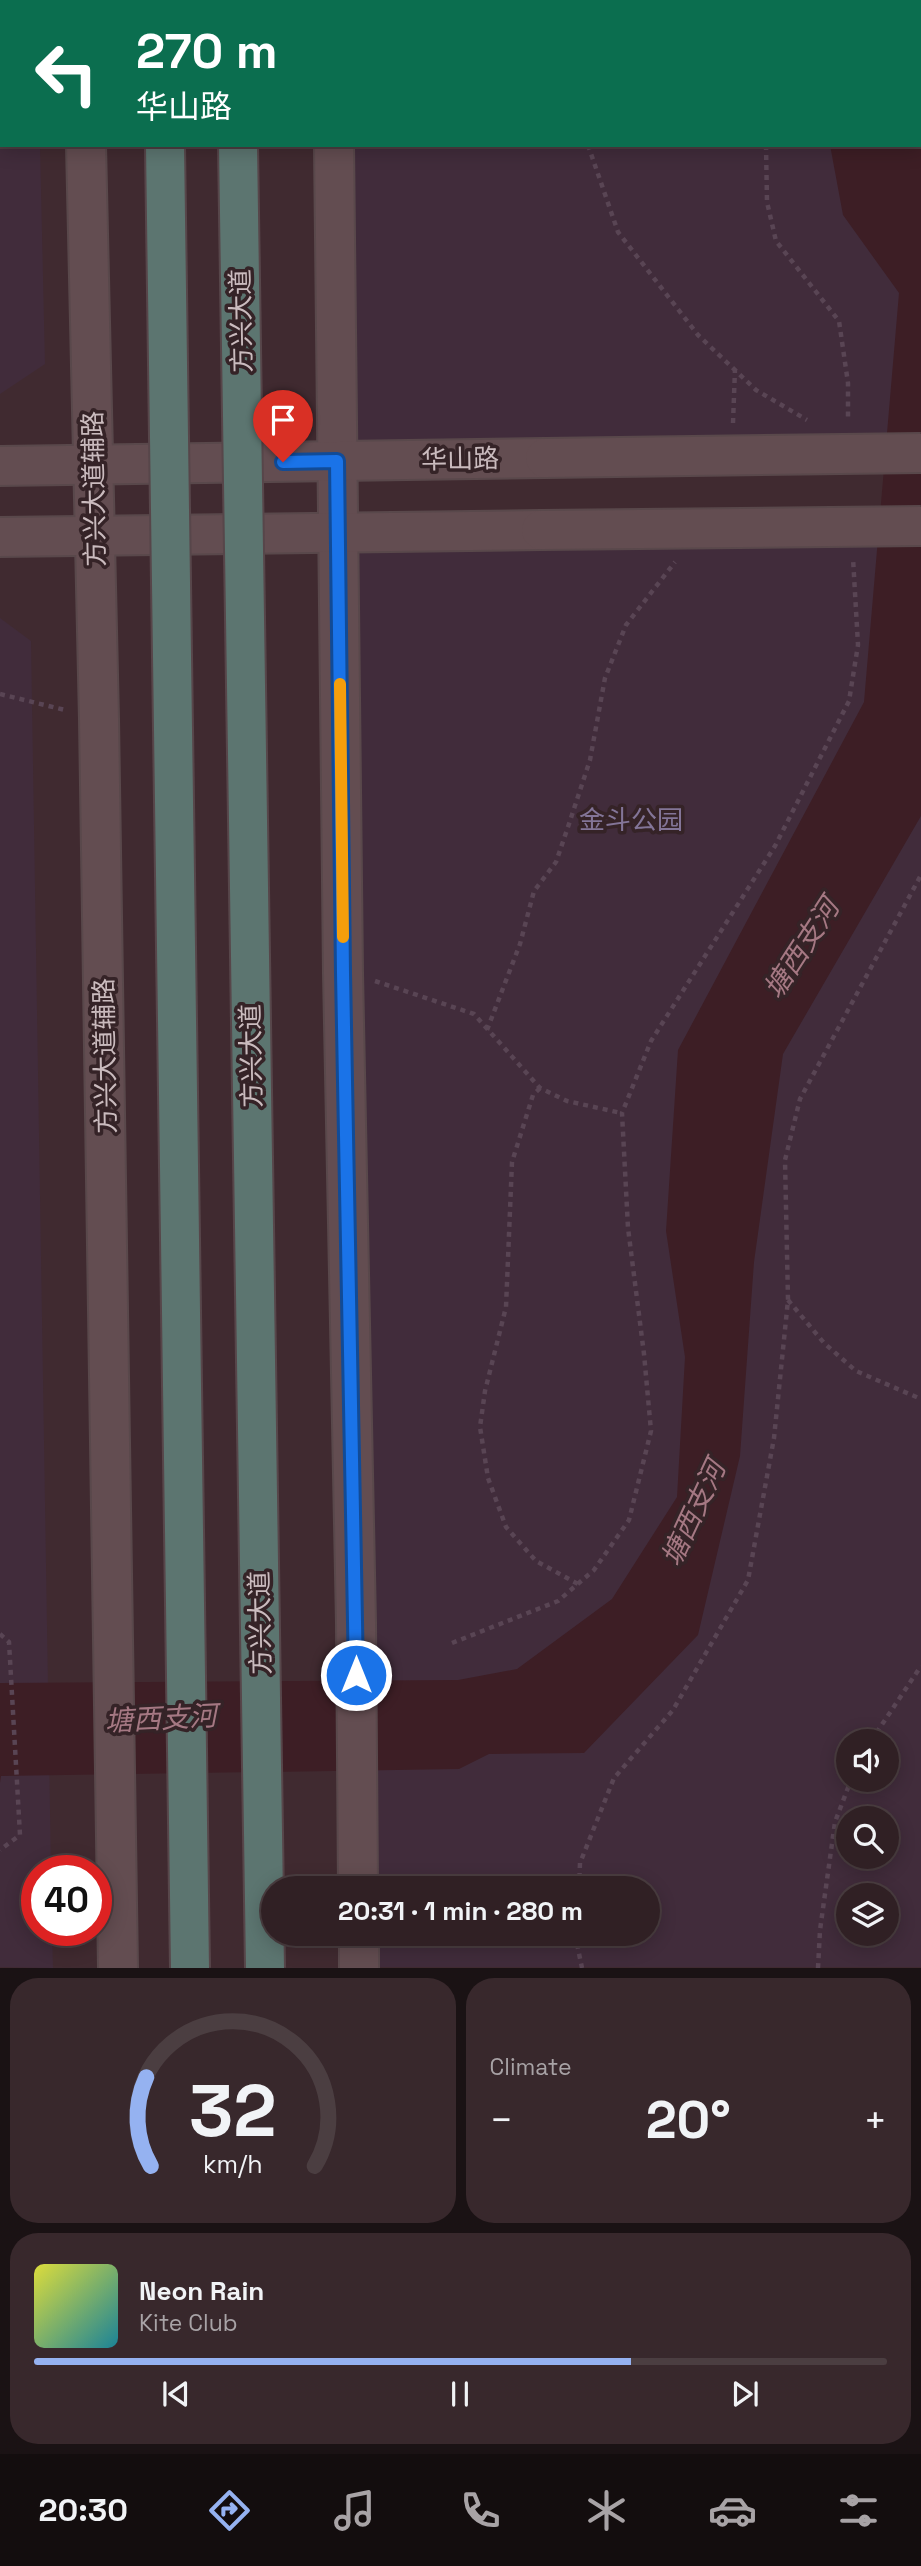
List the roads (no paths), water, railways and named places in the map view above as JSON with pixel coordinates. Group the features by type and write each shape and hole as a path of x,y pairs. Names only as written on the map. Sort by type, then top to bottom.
{"highway":[{"path":"165,147 190,1968"},
{"name":"方兴大道","path":"238,147 265,1968"}],"street":[{"name":"方兴大道辅路","path":"86,147 99,719 118,1968"},
{"path":"334,147 343,973 356,1623 358,1873"},
{"name":"华山路","path":"0,466 921,453"},
{"path":"0,537 921,526"},
{"path":"359,1946 359,1968"}],"water":[{"name":"塘西支河","path":"830,147 921,147 921,816 783,1054 754,1262 740,1456 698,1635 584,1753 489,1754 459,1769 1,1776 0,1783 0,1683 458,1680 517,1669 612,1599 677,1497 685,1357 666,1231 678,1050 864,702 899,293 843,215"}],"park label":[{"name":"金斗公园","path":"631,820"}]}
